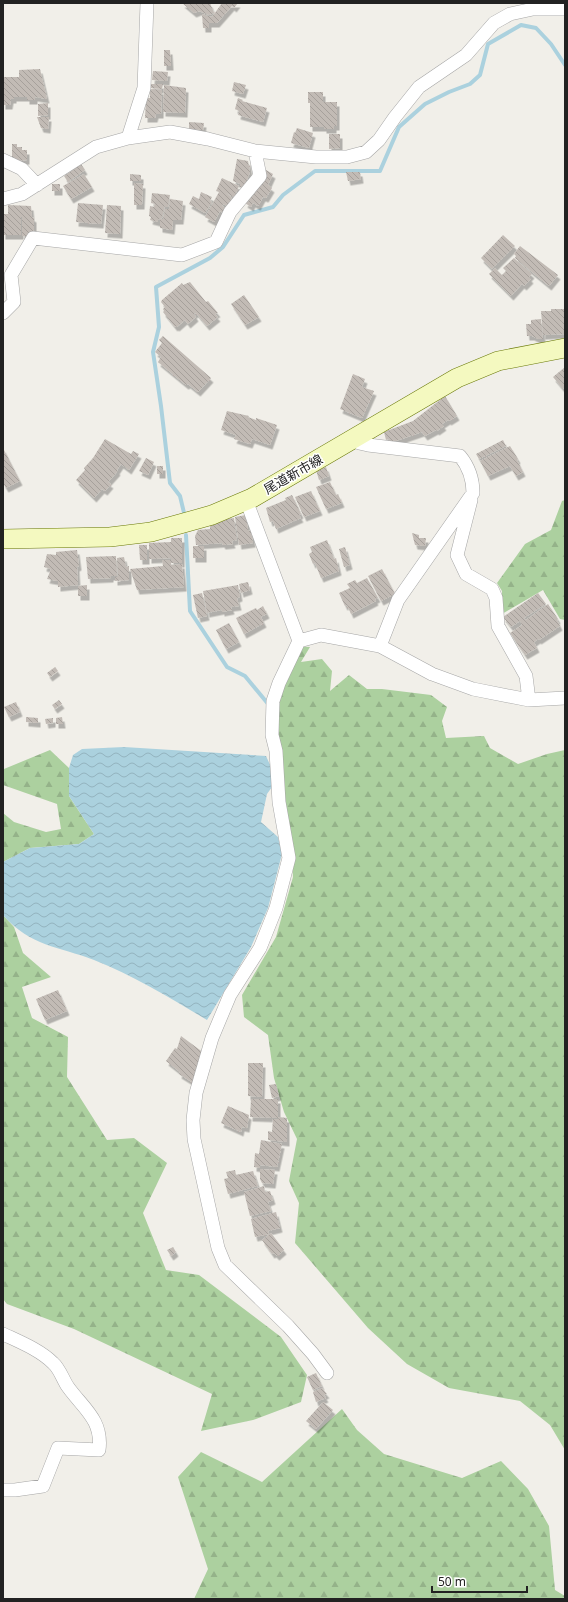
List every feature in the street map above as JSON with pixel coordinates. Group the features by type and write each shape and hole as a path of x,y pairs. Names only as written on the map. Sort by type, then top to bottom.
{"main road":[{"name":"尾道新市線","path":"3,539 110,537 152,532 212,515 246,500 457,378 498,361 565,348"}],"street":[{"path":"128,138 144,88 147,3"},
{"path":"3,199 22,194 96,147 128,138 170,132 208,139 255,151 316,157 347,157 366,152 380,140 395,117 419,87 466,55 494,24 510,14 533,9 565,9"},
{"path":"3,313 14,302 11,275 33,238 182,255 216,242 230,212 260,176 255,151"},
{"path":"3,160 22,169 37,185"},
{"path":"355,438 359,443 368,445 460,456 466,464 473,481 473,493 457,555 466,574 492,589 496,598 498,626 526,676 528,700"},
{"path":"380,646 398,600 473,493"},
{"path":"246,500 299,641 279,683 273,705 272,735 276,751 279,802 289,858 276,908 260,948 230,995 212,1038 196,1093 193,1126 194,1139 218,1248 224,1265 288,1326 327,1372"},
{"path":"299,641 321,635 380,646 432,674 473,689 528,700 565,698"},
{"path":"3,1334 26,1345 54,1364 68,1387 92,1415 100,1440 99,1450 58,1448 43,1486 3,1490"}],"green space":[{"path":"565,500 565,620 560,619 543,590 502,614 502,591 497,583 525,544 551,530 562,501"},
{"path":"292,646 310,647 301,662 322,659 332,671 330,691 349,675 367,689 382,689 431,695 447,707 442,721 446,738 484,736 490,748 518,764 547,754 565,750 565,1450 550,1425 520,1401 449,1388 407,1364 368,1328 295,1243 299,1203 289,1181 297,1139 284,1112 274,1078 268,1035 244,1017 242,995 276,937 293,877 290,832 280,783 275,727 279,699"},
{"path":"50,750 69,768 69,796 94,834 79,844 30,848 3,862 3,813 14,822 46,832 61,829 57,804 3,785 4,769"},
{"path":"3,915 14,927 23,953 51,977 22,987 32,1018 68,1037 67,1077 107,1140 134,1138 167,1163 143,1213 166,1270 199,1275 281,1337 307,1375 301,1402 253,1420 201,1431 212,1394 74,1329 7,1304 3,1299"},
{"path":"342,1409 357,1430 384,1454 462,1478 501,1461 528,1489 549,1526 555,1590 565,1596 565,1599 194,1599 208,1569 178,1477 201,1452 262,1482"}],"water":[{"path":"124,747 266,756 277,780 267,794 261,822 278,837 282,854 268,908 251,947 207,1020 123,973 81,955 35,940 13,926 3,915 3,862 30,848 79,844 94,834 69,796 69,768 73,755 82,749"}],"building":[{"path":"182,3 210,3 214,13 209,15 199,11 194,13"},
{"path":"222,3 238,3 234,8 232,6 217,23 209,23 209,28 203,28 202,14 212,17"},
{"path":"164,50 170,50 171,66 164,66"},
{"path":"40,69 47,99 35,97 35,100 27,100 27,97 14,97 14,99 11,99 10,105 3,105 3,77 19,77 19,70"},
{"path":"153,71 168,72 167,81 152,80"},
{"path":"234,82 246,85 243,94 232,91"},
{"path":"150,84 163,84 162,89 150,88"},
{"path":"164,85 186,88 185,113 163,112"},
{"path":"150,89 162,90 161,114 156,114 155,118 145,118 146,98 150,98"},
{"path":"308,92 323,92 323,102 337,102 337,126 334,126 334,129 310,127 310,103 308,103"},
{"path":"238,98 243,100 242,101 267,108 263,122 238,115 239,111 235,109"},
{"path":"48,103 48,115 38,116 38,104"},
{"path":"37,117 49,117 48,129 41,128"},
{"path":"189,122 204,123 203,130 189,129"},
{"path":"297,128 313,133 309,148 291,143 294,132 295,133"},
{"path":"329,134 340,134 340,148 329,149"},
{"path":"12,144 17,144 17,147 22,147 22,150 27,150 27,160 15,161 15,158 12,158"},
{"path":"237,159 248,161 250,172 244,188 240,187 240,184 233,181"},
{"path":"81,164 85,170 68,182 64,176"},
{"path":"266,170 273,174 268,185 272,188 266,198 263,197 258,206 253,203 251,207 245,203"},
{"path":"346,172 360,172 361,179 348,181"},
{"path":"84,174 92,187 71,199 63,186"},
{"path":"130,174 141,175 141,181 130,181"},
{"path":"222,178 239,186 234,197 226,193 232,198 228,206 223,204 222,206 226,208 223,213 220,211 214,222 205,217 219,192 216,191"},
{"path":"134,183 143,184 142,205 134,205"},
{"path":"52,184 60,184 60,191 52,191"},
{"path":"201,192 212,197 210,201 212,202 205,213 189,204 193,196 199,199"},
{"path":"152,193 170,195 168,207 165,207 165,205 162,218 158,220 158,222 150,220 151,217 149,216 150,206 154,207 155,204 151,203"},
{"path":"170,199 183,201 181,220 173,220 172,230 160,228 160,219 163,219 165,209 169,209"},
{"path":"78,203 103,205 101,224 76,222"},
{"path":"8,205 31,206 32,217 34,218 34,236 22,236 22,217 21,235 3,235 3,214 8,214"},
{"path":"107,205 121,206 120,234 105,233"},
{"path":"503,235 515,246 492,269 481,258"},
{"path":"520,246 558,275 549,286 515,258 516,256 514,254"},
{"path":"514,258 532,274 529,277 531,279 524,286 522,284 511,296 489,274 495,268 502,275 506,271 503,268"},
{"path":"190,282 206,302 208,301 218,313 215,314 218,317 207,326 196,313 194,314 196,317 188,324 185,320 175,327 163,312 165,307 161,302 182,283 183,285"},
{"path":"244,295 259,317 245,325 231,304"},
{"path":"551,309 565,309 565,334 543,335 541,311 551,311"},
{"path":"541,319 543,339 527,336 526,324 531,324 531,320"},
{"path":"163,336 211,378 198,392 188,384 186,385 158,362 161,357 155,352 162,343 159,340"},
{"path":"565,367 565,387 563,389 553,377"},
{"path":"353,374 365,379 362,387 374,391 362,418 340,409"},
{"path":"445,396 457,416 442,424 444,426 425,436 422,432 390,443 389,439 386,440 384,432 413,421"},
{"path":"227,411 277,425 270,445 252,439 250,444 234,439 236,435 221,430"},
{"path":"105,439 131,454 133,451 139,454 129,470 121,464 117,470 118,471 108,482 111,484 105,491 102,489 94,498 76,480 85,470 84,468 93,458"},
{"path":"503,440 506,446 479,459 476,454"},
{"path":"510,446 518,459 517,460 523,472 516,476 510,466 488,476 480,461"},
{"path":"3,448 20,481 6,488 3,483"},
{"path":"146,458 154,462 148,475 139,471"},
{"path":"157,466 163,466 163,474 157,474"},
{"path":"326,467 329,476 319,480 316,470"},
{"path":"330,482 336,495 338,494 342,503 326,509 316,487"},
{"path":"311,491 320,511 304,517 295,497"},
{"path":"292,495 301,514 299,515 301,518 276,529 273,521 270,522 266,508 286,500 285,498"},
{"path":"246,515 248,531 251,530 253,543 239,545 235,517"},
{"path":"234,518 237,540 232,541 233,544 223,545 222,543 196,545 195,536 198,530 210,529 210,524 218,523 218,520"},
{"path":"412,533 419,535 419,538 426,538 425,546 415,545"},
{"path":"171,538 182,538 182,563 171,563 171,565 182,564 184,587 137,590 130,569 163,566 162,560 171,560 171,558 149,559 149,543 171,542"},
{"path":"327,540 334,559 336,558 339,571 321,578 315,563 313,564 309,554 312,552 310,547"},
{"path":"139,545 147,545 147,560 140,560"},
{"path":"193,546 204,546 204,558 193,558"},
{"path":"345,547 350,565 344,567 339,549"},
{"path":"77,550 79,566 77,567 78,585 58,587 58,581 47,579 51,569 44,567 47,554 56,555 56,552"},
{"path":"116,556 117,576 111,576 111,578 88,579 86,557"},
{"path":"124,557 126,567 129,566 129,580 115,581 115,577 118,577 117,558"},
{"path":"382,569 395,594 381,601 368,576"},
{"path":"367,578 378,598 375,599 376,601 351,614 347,605 345,606 339,593 350,588 347,584 355,580 357,583"},
{"path":"248,582 250,590 241,593 239,584"},
{"path":"87,585 87,596 78,596 78,586"},
{"path":"238,585 240,597 237,598 239,606 231,607 232,610 207,613 203,591"},
{"path":"202,593 207,616 198,618 193,595"},
{"path":"538,593 546,604 524,618 526,620 548,604 558,619 557,620 560,626 534,642 537,648 525,655 510,633 522,625 520,621 511,627 503,617"},
{"path":"263,606 267,614 261,617 264,623 244,634 236,618 256,608 257,610"},
{"path":"229,623 239,642 226,649 216,630"},
{"path":"55,667 58,671 50,677 47,673"},
{"path":"59,700 62,704 55,709 52,705"},
{"path":"16,702 20,712 9,717 4,707"},
{"path":"26,717 38,718 38,723 26,722"},
{"path":"62,717 63,724 56,724 56,718"},
{"path":"53,718 53,723 46,724 45,719"},
{"path":"58,990 67,1011 45,1020 36,999"},
{"path":"181,1036 204,1053 195,1084 179,1074 180,1072 166,1061 175,1048 177,1049"},
{"path":"248,1063 263,1063 262,1097 248,1096"},
{"path":"276,1084 279,1096 272,1098 269,1085"},
{"path":"251,1099 278,1099 278,1118 250,1117"},
{"path":"228,1106 249,1115 247,1128 242,1127 241,1132 221,1123"},
{"path":"279,1117 287,1118 287,1142 268,1140 268,1131 272,1132 273,1119 278,1119"},
{"path":"261,1140 282,1144 277,1167 260,1165 260,1168 254,1167 255,1153 259,1154"},
{"path":"260,1169 275,1170 273,1184 262,1183 260,1179"},
{"path":"235,1170 236,1175 253,1171 258,1186 228,1194 224,1179 228,1178 226,1172"},
{"path":"264,1186 265,1192 270,1191 273,1200 268,1202 271,1211 250,1216 244,1192"},
{"path":"276,1212 280,1228 268,1231 269,1234 255,1237 251,1219"},
{"path":"271,1233 284,1250 277,1256 274,1253 272,1254 262,1240"},
{"path":"173,1247 176,1252 171,1256 167,1250"},
{"path":"316,1373 322,1386 313,1390 307,1377"},
{"path":"322,1388 327,1394 324,1395 326,1398 316,1402 313,1392"},
{"path":"323,1402 333,1410 316,1429 306,1421"}],"waterway":[{"path":"185,517 180,496 170,483 153,352 159,327 156,287 210,258 223,247 244,215 273,207 283,195 315,171 380,171 399,127 425,104 449,92 470,84 480,75 488,44 521,25 536,28 551,44 565,65"},
{"path":"186,535 190,611 227,667 245,676 269,705"}]}
